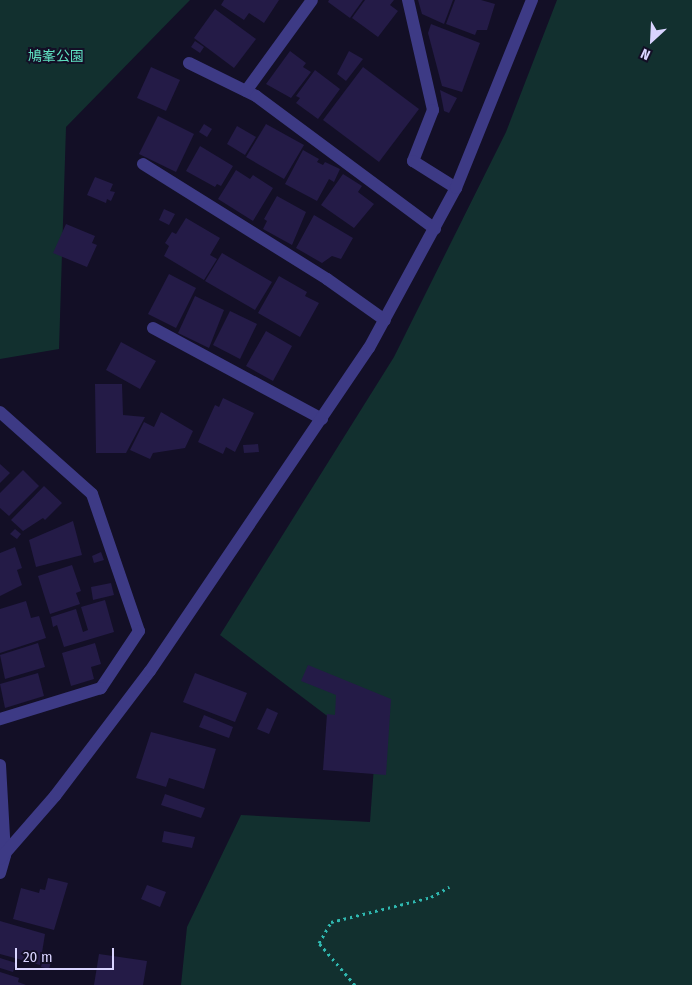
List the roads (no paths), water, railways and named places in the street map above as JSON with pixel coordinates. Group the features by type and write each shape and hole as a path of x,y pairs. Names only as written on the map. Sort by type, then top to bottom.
{"street":[{"path":"246,91 312,0"},
{"path":"408,0 433,110 413,162 456,188"},
{"path":"2,857 67,781 150,671 322,419 385,320 456,188 532,0"},
{"path":"189,63 246,91 435,229"},
{"path":"144,164 328,279 385,320"},
{"path":"153,328 322,419"},
{"path":"0,412 92,494 139,630 101,688 0,719"},
{"path":"0,765 2,857 0,873"}],"park label":[{"name":"鳩峯公園","path":"56,57"}]}
